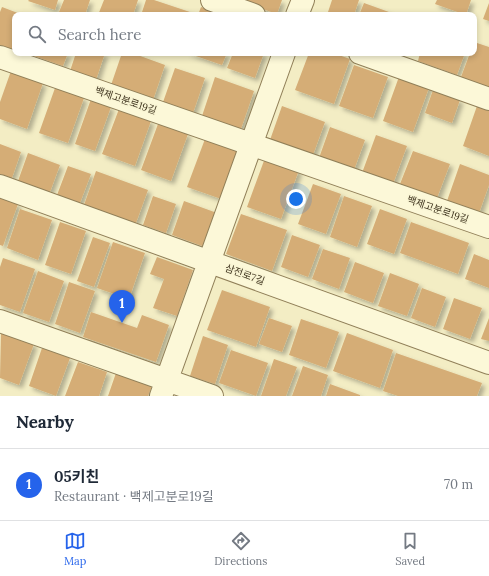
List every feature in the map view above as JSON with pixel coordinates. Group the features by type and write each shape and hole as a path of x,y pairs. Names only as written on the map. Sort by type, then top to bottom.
{"street":[{"path":"212,0 246,12"},
{"path":"298,12 303,0"},
{"path":"164,388 283,56"},
{"path":"368,56 489,99"},
{"name":"백제고분로19길","path":"0,57 489,227"},
{"name":"삼전로7길","path":"0,186 489,362"},
{"path":"0,321 164,388 212,396"}],"building":[{"path":"58,0 55,10 28,1"},
{"path":"64,0 90,0 86,12 59,12"},
{"path":"104,0 138,0 134,12 99,12"},
{"path":"146,0 154,0 190,12 142,12"},
{"path":"244,0 282,0 278,12 271,12 243,2"},
{"path":"332,0 359,0 355,12 328,12"},
{"path":"437,0 471,0 467,12 458,12 435,4"},
{"path":"364,3 389,12 360,12"},
{"path":"489,3 489,21 483,19"},
{"path":"2,7 15,12 12,12 12,49 0,45 0,12"},
{"path":"201,7 215,12 199,12"},
{"path":"477,43 489,47 489,87 461,77 469,56 477,56"},
{"path":"34,56 67,56 63,66"},
{"path":"75,56 104,56 96,80 70,71"},
{"path":"121,56 140,56 165,65 152,103 110,88"},
{"path":"196,56 226,56 222,65"},
{"path":"232,56 263,56 255,78 227,68"},
{"path":"308,56 342,56 350,59 334,104 295,90"},
{"path":"419,56 464,56 457,75 418,61"},
{"path":"354,65 388,77 373,118 339,106"},
{"path":"175,68 205,78 192,116 162,105"},
{"path":"11,71 43,83 27,129 0,119 0,102"},
{"path":"400,74 430,85 413,132 383,121"},
{"path":"215,77 254,91 241,129 202,116"},
{"path":"55,88 84,98 68,143 39,133"},
{"path":"433,90 460,100 452,123 425,113"},
{"path":"91,99 111,107 95,151 75,144"},
{"path":"282,106 325,122 313,155 270,140"},
{"path":"477,106 489,110 489,156 463,146"},
{"path":"119,109 151,121 135,166 102,154"},
{"path":"158,124 188,134 171,181 141,170"},
{"path":"330,127 365,140 354,170 319,158"},
{"path":"376,135 407,146 393,184 362,173"},
{"path":"205,139 241,153 224,200 187,187"},
{"path":"0,144 21,152 12,178 0,174"},
{"path":"413,151 450,164 437,198 400,184"},
{"path":"28,153 60,165 50,192 18,181"},
{"path":"265,158 299,170 281,219 247,207"},
{"path":"460,164 489,175 489,185 479,213 447,201"},
{"path":"68,166 91,174 80,203 57,195"},
{"path":"96,171 148,190 136,223 84,205"},
{"path":"313,184 341,194 326,234 298,224"},
{"path":"153,196 176,204 166,233 143,225"},
{"path":"344,196 372,206 357,247 330,237"},
{"path":"0,197 18,204 3,246 0,245"},
{"path":"184,201 217,213 205,247 172,235"},
{"path":"20,209 52,220 38,260 7,248"},
{"path":"380,209 407,219 394,254 367,244"},
{"path":"241,214 287,230 272,271 226,254"},
{"path":"60,222 86,231 71,274 45,265"},
{"path":"411,222 469,243 458,274 400,253"},
{"path":"292,235 320,245 308,277 281,267"},
{"path":"93,237 110,243 94,287 77,281"},
{"path":"113,242 145,253 129,299 97,288"},
{"path":"323,249 350,258 339,289 312,279"},
{"path":"474,254 489,260 489,288 465,279"},
{"path":"157,257 193,270 177,316 153,308 164,279 150,274"},
{"path":"3,258 35,269 20,312 0,305 0,267"},
{"path":"355,262 384,273 373,303 344,292"},
{"path":"38,271 64,281 49,322 23,313"},
{"path":"390,273 419,284 407,316 378,306"},
{"path":"69,282 95,291 80,333 55,324"},
{"path":"422,288 446,297 435,327 411,318"},
{"path":"222,290 270,307 256,347 207,330"},
{"path":"454,298 482,308 470,339 443,329"},
{"path":"91,312 137,328 142,315 169,325 156,362 83,337"},
{"path":"269,318 292,326 282,352 259,344"},
{"path":"489,318 489,341 481,339"},
{"path":"301,319 339,332 326,368 289,355"},
{"path":"1,332 34,344 19,385 0,378"},
{"path":"347,333 393,350 380,388 333,371"},
{"path":"203,336 228,345 215,384 190,376"},
{"path":"42,348 70,358 56,396 29,386"},
{"path":"231,350 268,363 256,396 219,383"},
{"path":"396,353 482,383 477,396 398,396 383,391"},
{"path":"274,359 297,367 286,396 261,396"},
{"path":"78,362 107,372 99,396 65,396"},
{"path":"303,366 328,375 321,396 292,396"},
{"path":"116,373 152,386 148,396 108,396"},
{"path":"330,384 360,395 360,396 326,396"}],"place":[{"name":"05키친","path":"122,323"}]}
